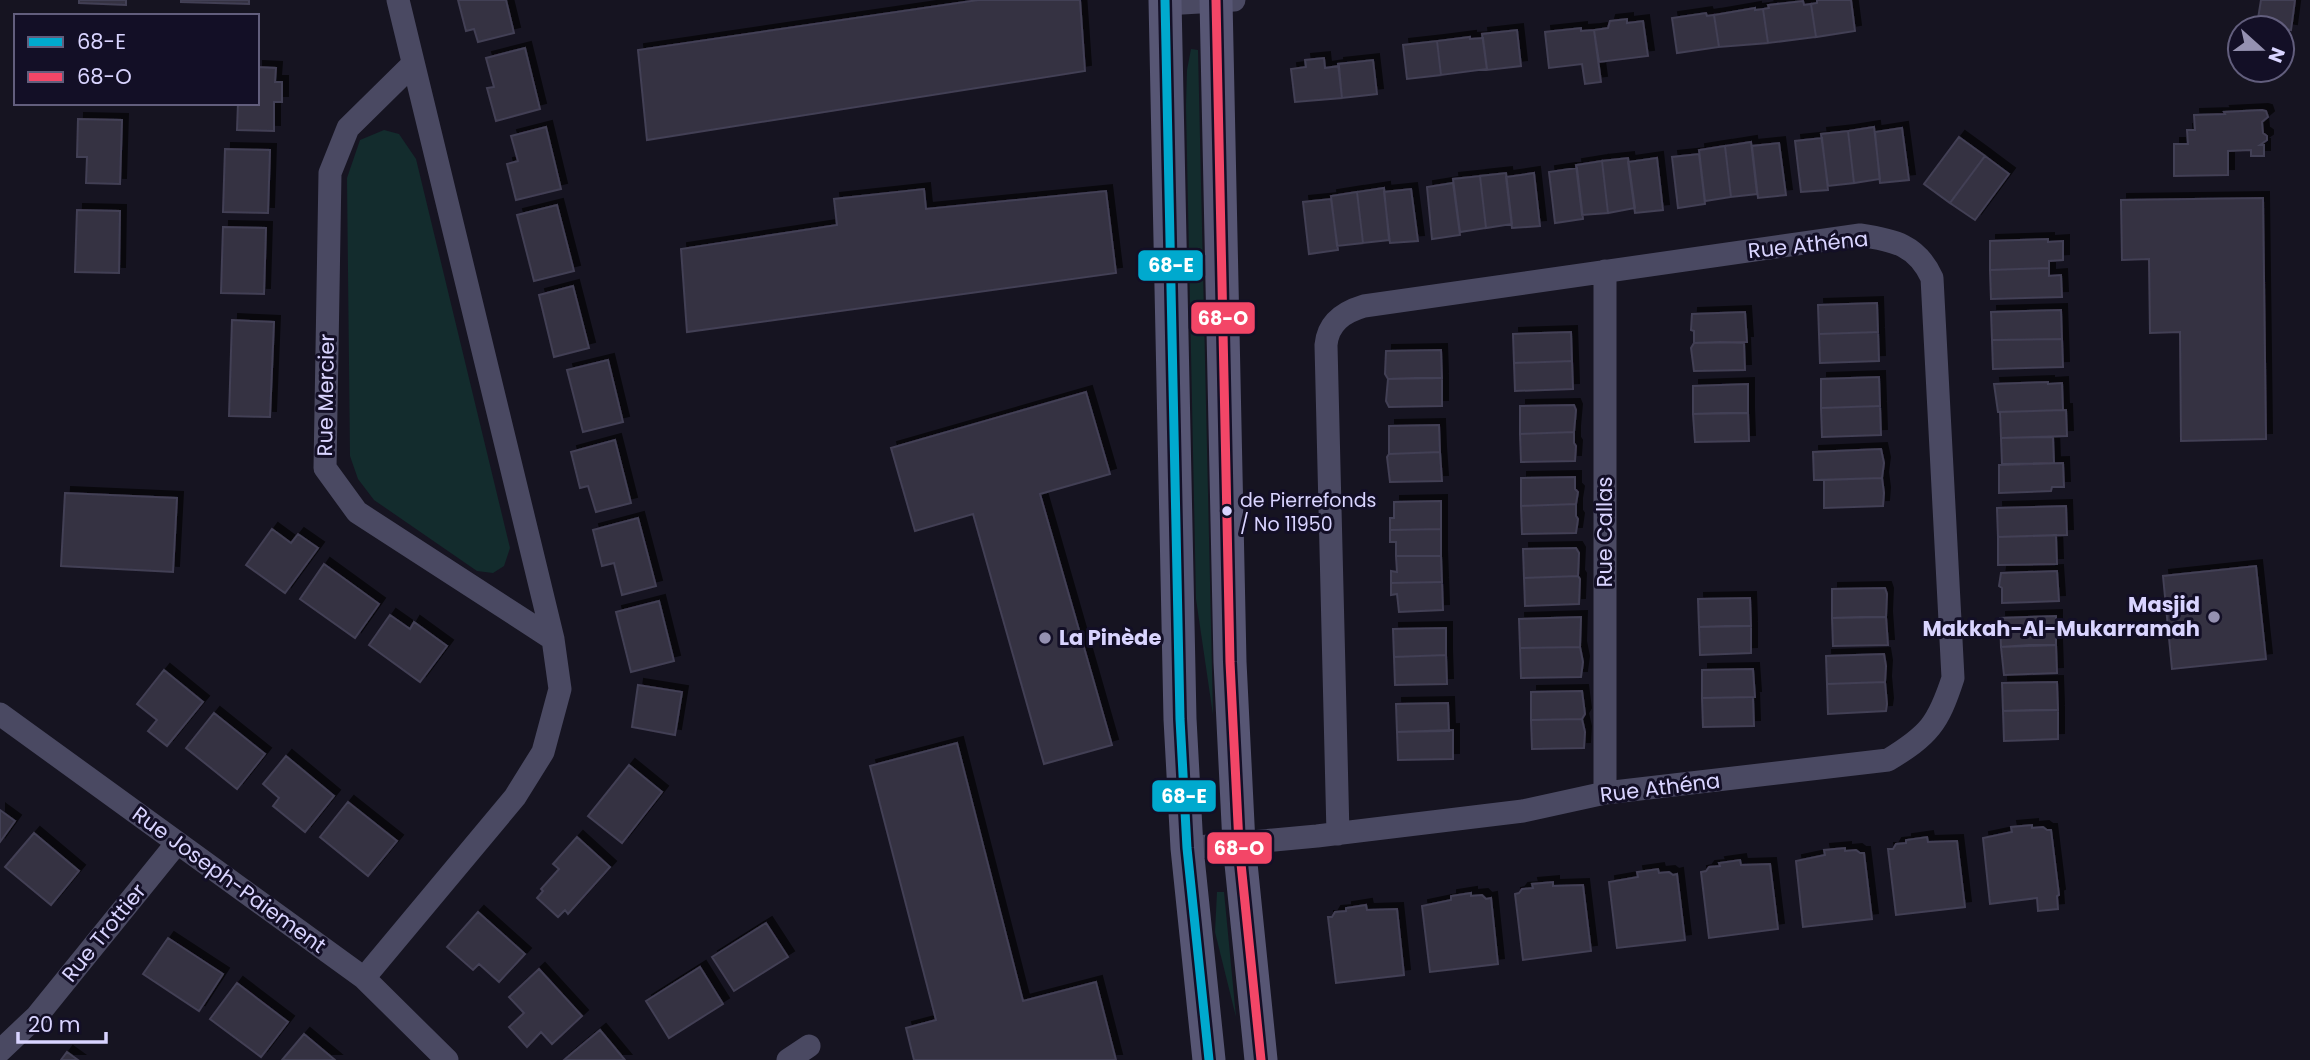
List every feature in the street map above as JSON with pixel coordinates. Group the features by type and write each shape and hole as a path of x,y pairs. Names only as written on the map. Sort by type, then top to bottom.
{"main road":[{"path":"1222,0 1230,662 1239,844 1261,1060"},
{"path":"1165,2 1180,719 1187,848 1209,1060"}],"street":[{"path":"364,978 515,797 543,752 560,690 553,639 398,0"},
{"path":"1165,2 1222,0"},
{"name":"Rue Mercier","path":"413,64 348,128 330,173 325,468 357,512 553,639"},
{"name":"Rue Athéna","path":"1187,848 1338,834 1523,811 1605,793 1888,760 1919,741 1943,710 1953,678 1932,278 1924,260 1908,248 1888,239 1860,235 1364,306 1343,314 1329,329 1326,345 1338,834"},
{"name":"Rue Callas","path":"1605,271 1605,793"},
{"name":"Rue Joseph-Paiement","path":"0,714 364,978 447,1060"},
{"name":"Rue Trottier","path":"0,1051 37,1016 177,843"},
{"path":"788,1060 809,1046"}],"green space":[{"path":"1191,49 1198,50 1213,715 1196,599 1186,106 1187,70"},
{"path":"384,130 399,134 416,159 510,548 504,566 493,573 477,571 374,500 358,479 350,456 347,178 360,140"},
{"path":"1217,892 1224,892 1236,1017 1215,932"}],"building":[{"path":"79,0 126,0 126,5 79,3"},
{"path":"249,0 249,4 181,2"},
{"path":"458,0 506,0 514,33 478,42 474,29 466,31"},
{"path":"978,0 1080,0 1085,71 647,140 638,50"},
{"path":"1817,0 1851,0 1855,31 1816,37 1811,4 1817,3"},
{"path":"2261,0 2295,0 2293,14 2259,14"},
{"path":"1803,1 1804,5 1811,4 1816,37 1768,43 1763,9 1769,8 1768,5"},
{"path":"1763,9 1768,43 1719,47 1714,15"},
{"path":"1706,13 1707,16 1714,15 1719,47 1677,53 1672,18"},
{"path":"1627,19 1627,23 1643,21 1648,56 1599,62 1594,30 1608,28 1610,21"},
{"path":"1581,28 1581,31 1594,30 1601,82 1585,84 1582,64 1549,68 1545,32"},
{"path":"1517,30 1521,66 1487,70 1482,34"},
{"path":"1483,38 1487,69 1441,75 1437,41"},
{"path":"1437,41 1441,75 1407,79 1403,45"},
{"path":"525,48 540,109 496,121 487,88 494,87 486,58"},
{"path":"1324,58 1325,68 1339,66 1342,98 1295,102 1291,69 1306,67 1305,60"},
{"path":"1373,60 1377,94 1342,98 1338,64"},
{"path":"259,67 276,68 275,82 282,82 282,102 274,102 274,131 237,130 238,105 259,105"},
{"path":"2266,111 2268,117 2262,122 2263,133 2267,136 2267,140 2260,145 2264,145 2264,156 2251,156 2251,150 2228,151 2228,175 2174,176 2174,144 2188,144 2187,130 2195,130 2194,115"},
{"path":"78,119 122,120 120,184 86,183 87,157 77,157"},
{"path":"546,127 561,189 516,200 507,164 518,161 511,136"},
{"path":"1874,127 1880,179 1854,183 1848,131"},
{"path":"1902,128 1909,180 1880,183 1875,132"},
{"path":"1848,131 1854,183 1828,186 1821,134"},
{"path":"1959,137 1985,156 1950,203 1924,184"},
{"path":"1822,138 1828,190 1801,192 1795,141"},
{"path":"1751,142 1757,194 1731,197 1725,146"},
{"path":"1779,143 1786,195 1758,198 1752,146"},
{"path":"1725,146 1731,197 1705,201 1699,150"},
{"path":"225,149 270,150 268,213 223,212"},
{"path":"1699,154 1705,204 1678,208 1672,157"},
{"path":"1985,156 2009,174 1975,220 1950,203"},
{"path":"1628,158 1635,208 1608,213 1602,161"},
{"path":"1657,158 1663,210 1635,213 1628,162"},
{"path":"1602,161 1608,213 1582,215 1576,165"},
{"path":"1577,168 1583,219 1555,223 1549,172"},
{"path":"1506,173 1512,224 1486,228 1480,176"},
{"path":"1534,173 1540,226 1512,228 1506,177"},
{"path":"1480,176 1486,228 1460,232 1453,179"},
{"path":"1453,183 1460,235 1432,239 1427,187"},
{"path":"1384,188 1389,240 1363,243 1357,192"},
{"path":"924,189 926,209 1106,191 1116,273 687,332 681,249 837,225 834,199"},
{"path":"1411,189 1418,241 1390,243 1384,192"},
{"path":"1357,192 1363,243 1337,246 1331,196"},
{"path":"2263,198 2266,439 2181,441 2180,332 2150,333 2149,259 2122,260 2121,200"},
{"path":"1331,199 1338,250 1309,254 1303,202"},
{"path":"557,205 574,271 534,281 517,215"},
{"path":"77,210 120,211 119,273 75,272"},
{"path":"223,227 266,228 264,294 221,293"},
{"path":"2048,239 2048,242 2063,241 2063,260 2049,261 2049,268 1990,270 1990,241"},
{"path":"2049,268 2049,276 2061,275 2062,297 1991,299 1990,270"},
{"path":"573,286 589,348 554,357 539,295"},
{"path":"1877,303 1878,332 1819,334 1818,305"},
{"path":"2061,310 2062,339 1992,340 1991,312"},
{"path":"1745,312 1747,342 1694,343 1692,314"},
{"path":"232,320 274,322 270,417 229,416"},
{"path":"1571,332 1572,361 1514,363 1513,334"},
{"path":"1878,332 1879,361 1820,363 1819,334"},
{"path":"2062,339 2063,367 1993,369 1992,340"},
{"path":"1694,343 1744,343 1745,370 1694,371 1691,348"},
{"path":"1441,350 1442,378 1388,379 1385,374 1386,351"},
{"path":"608,360 623,422 583,432 567,370"},
{"path":"1572,361 1573,389 1515,391 1514,363"},
{"path":"1879,377 1880,406 1821,408 1821,379"},
{"path":"1442,378 1442,406 1389,407 1386,401 1388,379"},
{"path":"2062,383 2063,410 1998,412 1994,384"},
{"path":"1748,384 1748,413 1693,414 1693,386"},
{"name":"La Pinède","path":"1086,392 1110,474 1040,494 1112,745 1044,764 973,514 915,531 891,448"},
{"path":"1574,405 1574,432 1520,434 1520,406"},
{"path":"1880,406 1881,435 1822,437 1821,408"},
{"path":"2066,410 2067,436 2001,438 2000,412"},
{"path":"1748,413 1749,441 1695,442 1693,414"},
{"path":"1439,425 1440,452 1389,454 1389,426"},
{"path":"1574,432 1575,461 1521,462 1520,434"},
{"path":"2053,437 2054,463 2002,464 2001,438"},
{"path":"615,440 631,503 596,512 588,486 580,488 571,452"},
{"path":"1881,449 1884,463 1882,478 1814,480 1813,452"},
{"path":"1440,452 1442,481 1390,482 1387,457 1389,454"},
{"path":"2063,463 2064,487 2052,487 2051,491 1999,493 1999,465"},
{"path":"1575,477 1575,489 1578,492 1576,504 1521,506 1521,478"},
{"path":"1882,478 1883,506 1824,508 1824,480"},
{"path":"65,493 177,498 173,572 61,566"},
{"path":"1441,501 1441,529 1390,530 1390,518 1394,518 1394,502"},
{"path":"1576,504 1576,533 1522,534 1521,506"},
{"path":"2066,506 2067,535 1998,537 1997,508"},
{"path":"638,518 656,586 622,595 614,563 602,566 593,530"},
{"path":"272,529 291,543 298,534 318,548 285,593 246,565"},
{"path":"1441,529 1441,556 1396,556 1396,542 1390,542 1390,530"},
{"path":"2056,535 2057,564 1998,565 1998,537"},
{"path":"1576,548 1579,553 1578,576 1524,578 1523,549"},
{"path":"1396,556 1441,556 1442,582 1391,583 1391,571 1397,572"},
{"path":"324,564 379,604 355,638 300,599"},
{"name":"Masjid Makkah-Al-Mukarramah","path":"2256,566 2266,659 2172,669 2163,576"},
{"path":"2057,571 2059,601 2002,603 2002,588 1999,586 2001,573"},
{"path":"1578,576 1579,604 1525,606 1524,578"},
{"path":"1442,582 1443,610 1399,612 1397,594 1391,595 1391,583"},
{"path":"1885,588 1886,617 1832,618 1832,589"},
{"path":"1750,598 1751,626 1699,627 1698,599"},
{"path":"659,601 674,661 631,672 616,612"},
{"path":"390,615 410,629 414,622 447,646 420,682 369,645"},
{"path":"2056,616 2056,645 2001,647 2000,618"},
{"path":"1581,617 1580,647 1520,648 1519,619"},
{"path":"1886,617 1888,645 1833,646 1832,618"},
{"path":"1751,626 1751,653 1700,655 1699,627"},
{"path":"1446,628 1446,655 1394,657 1393,629"},
{"path":"2056,645 2057,673 2004,675 2001,647"},
{"path":"1580,647 1583,662 1581,677 1521,678 1520,648"},
{"path":"1884,654 1885,682 1827,684 1826,656"},
{"path":"1446,655 1447,684 1395,685 1394,657"},
{"path":"1753,669 1755,697 1702,698 1702,670"},
{"path":"164,670 203,702 167,746 148,731 157,720 137,704"},
{"path":"1885,682 1886,711 1828,714 1827,684"},
{"path":"2057,682 2058,710 2003,711 2002,683"},
{"path":"638,685 682,692 675,735 632,727"},
{"path":"1582,691 1585,714 1582,719 1531,720 1531,692"},
{"path":"1753,697 1754,726 1703,727 1702,698"},
{"path":"1448,703 1449,731 1397,732 1396,704"},
{"path":"2058,710 2058,739 2004,741 2003,711"},
{"path":"214,713 265,754 237,789 186,748"},
{"path":"1582,719 1584,748 1532,749 1531,720"},
{"path":"1453,730 1453,759 1398,760 1397,732"},
{"path":"957,743 1023,1001 1096,982 1116,1060 914,1060 906,1028 936,1020 870,766"},
{"path":"286,756 334,796 305,832 273,806 279,798 263,784"},
{"path":"629,765 662,792 622,843 588,816"},
{"path":"348,802 397,841 368,876 320,837"},
{"path":"0,810 15,821 0,842"},
{"path":"2032,825 2032,828 2043,827 2051,830 2059,895 2058,909 2038,911 2037,898 1990,904 1983,838 2012,832 2011,827"},
{"path":"34,833 79,871 51,905 5,867"},
{"path":"577,837 610,867 568,914 565,910 558,917 537,898 543,891 541,889 559,869 553,864"},
{"path":"1927,837 1928,842 1957,841 1965,907 1896,915 1888,849 1893,849 1896,844 1906,843 1906,840"},
{"path":"1845,848 1845,851 1856,850 1864,853 1872,919 1803,927 1796,861 1825,855 1824,850"},
{"path":"1740,860 1741,865 1770,864 1778,929 1709,938 1701,872 1709,867 1720,866 1719,863"},
{"path":"1658,869 1659,873 1677,874 1685,940 1617,948 1609,882 1638,877 1637,872"},
{"path":"1553,882 1553,886 1583,885 1591,951 1523,960 1515,894 1522,889 1533,888 1532,884"},
{"path":"1471,893 1471,896 1491,898 1498,964 1430,972 1422,906 1451,900 1451,896"},
{"path":"1366,905 1367,910 1397,909 1404,975 1336,983 1328,917 1332,917 1335,912 1346,911 1346,908"},
{"path":"478,912 525,954 499,982 479,964 473,970 447,947"},
{"path":"766,923 788,957 734,991 712,957"},
{"path":"168,938 223,974 199,1011 143,974"},
{"path":"700,967 723,1004 669,1038 646,1001"},
{"path":"539,969 582,1016 552,1044 541,1032 527,1047 509,1027 524,1013 509,997"},
{"path":"237,983 288,1022 261,1057 210,1019"},
{"path":"600,1030 625,1060 564,1060 571,1054"},
{"path":"304,1034 335,1060 282,1060"},
{"path":"67,1052 78,1060 61,1060"}],"transit line":[{"name":"68-E","path":"1165,0 1180,719 1187,848 1209,1060"},
{"name":"68-O","path":"1216,0 1230,662 1239,844 1261,1060"}],"place":[{"name":"de Pierrefonds / No 11950","path":"1227,511"},
{"name":"Masjid Makkah-Al-Mukarramah","path":"2214,617"},
{"name":"La Pinède","path":"1045,638"}]}
